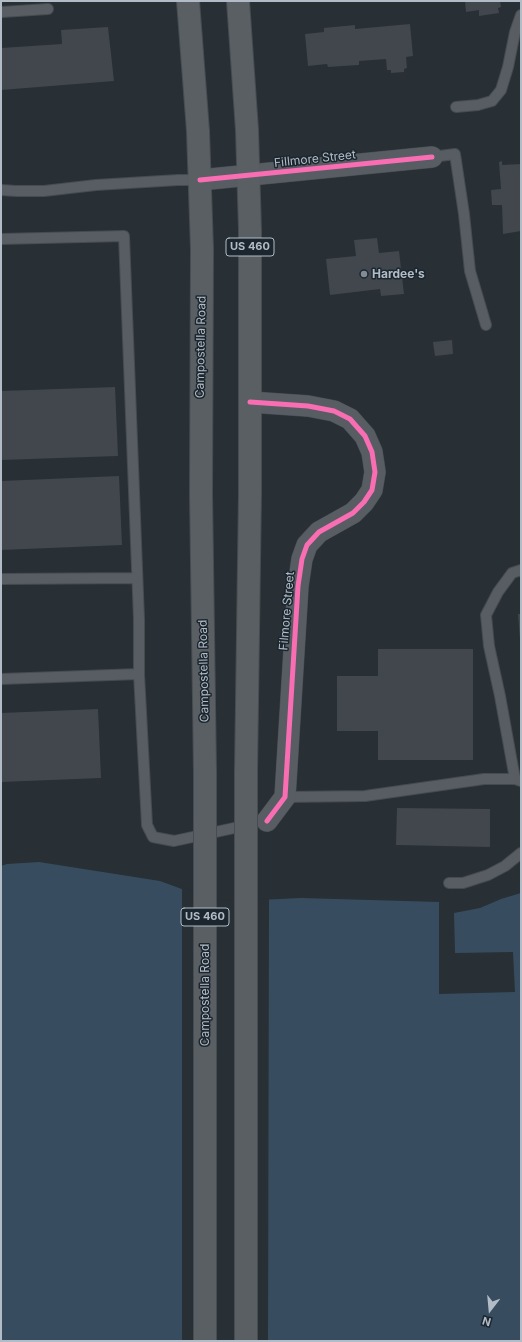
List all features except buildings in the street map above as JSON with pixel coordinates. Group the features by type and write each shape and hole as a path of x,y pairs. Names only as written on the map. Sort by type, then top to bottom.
{"main road":[{"name":"Campostella Road","path":"188,1 198,131 202,249 201,493 205,772 205,1341"},
{"name":"US 460","path":"238,1 246,115 250,230 250,493 246,772 246,1341"}],"street":[{"name":"Fillmore Street","path":"200,180 432,157"},
{"name":"Filmore Street","path":"250,402 308,406 334,411 350,419 365,436 372,452 375,472 372,490 364,502 353,513 319,532 307,545 302,559 298,586 285,797"},
{"path":"267,821 285,797"}],"lane":[{"path":"2,12 48,9"},
{"path":"456,107 478,105 492,100 501,90 508,67 515,32 521,14"},
{"path":"432,157 455,154 464,214 470,271 486,325"},
{"path":"1,190 44,190 178,180 200,180"},
{"path":"1,239 124,236 138,578 139,674 147,825 153,837 174,841 267,821"},
{"path":"285,797 366,796 484,779 518,780 488,646 486,615 498,592 512,573 521,570"},
{"path":"1,579 138,578"},
{"path":"1,679 139,674"},
{"path":"450,883 463,883 488,875 504,866 521,853"}],"water":[{"path":"39,862 160,881 217,902 301,898 439,902 439,994 515,992 513,952 455,953 454,913 480,908 501,899 521,893 521,1341 1,1341 1,866 7,864"}],"pier":[{"path":"182,887 218,900 269,898 268,1341 182,1341"}],"cycle path":[{"path":"200,180 432,157"},
{"path":"250,402 308,406 334,411 350,419 365,436 372,452 375,472 372,490 364,502 353,513 319,532 307,545 302,559 298,586 285,797 267,821"}],"place":[{"name":"Hardee's","path":"364,274"}]}
